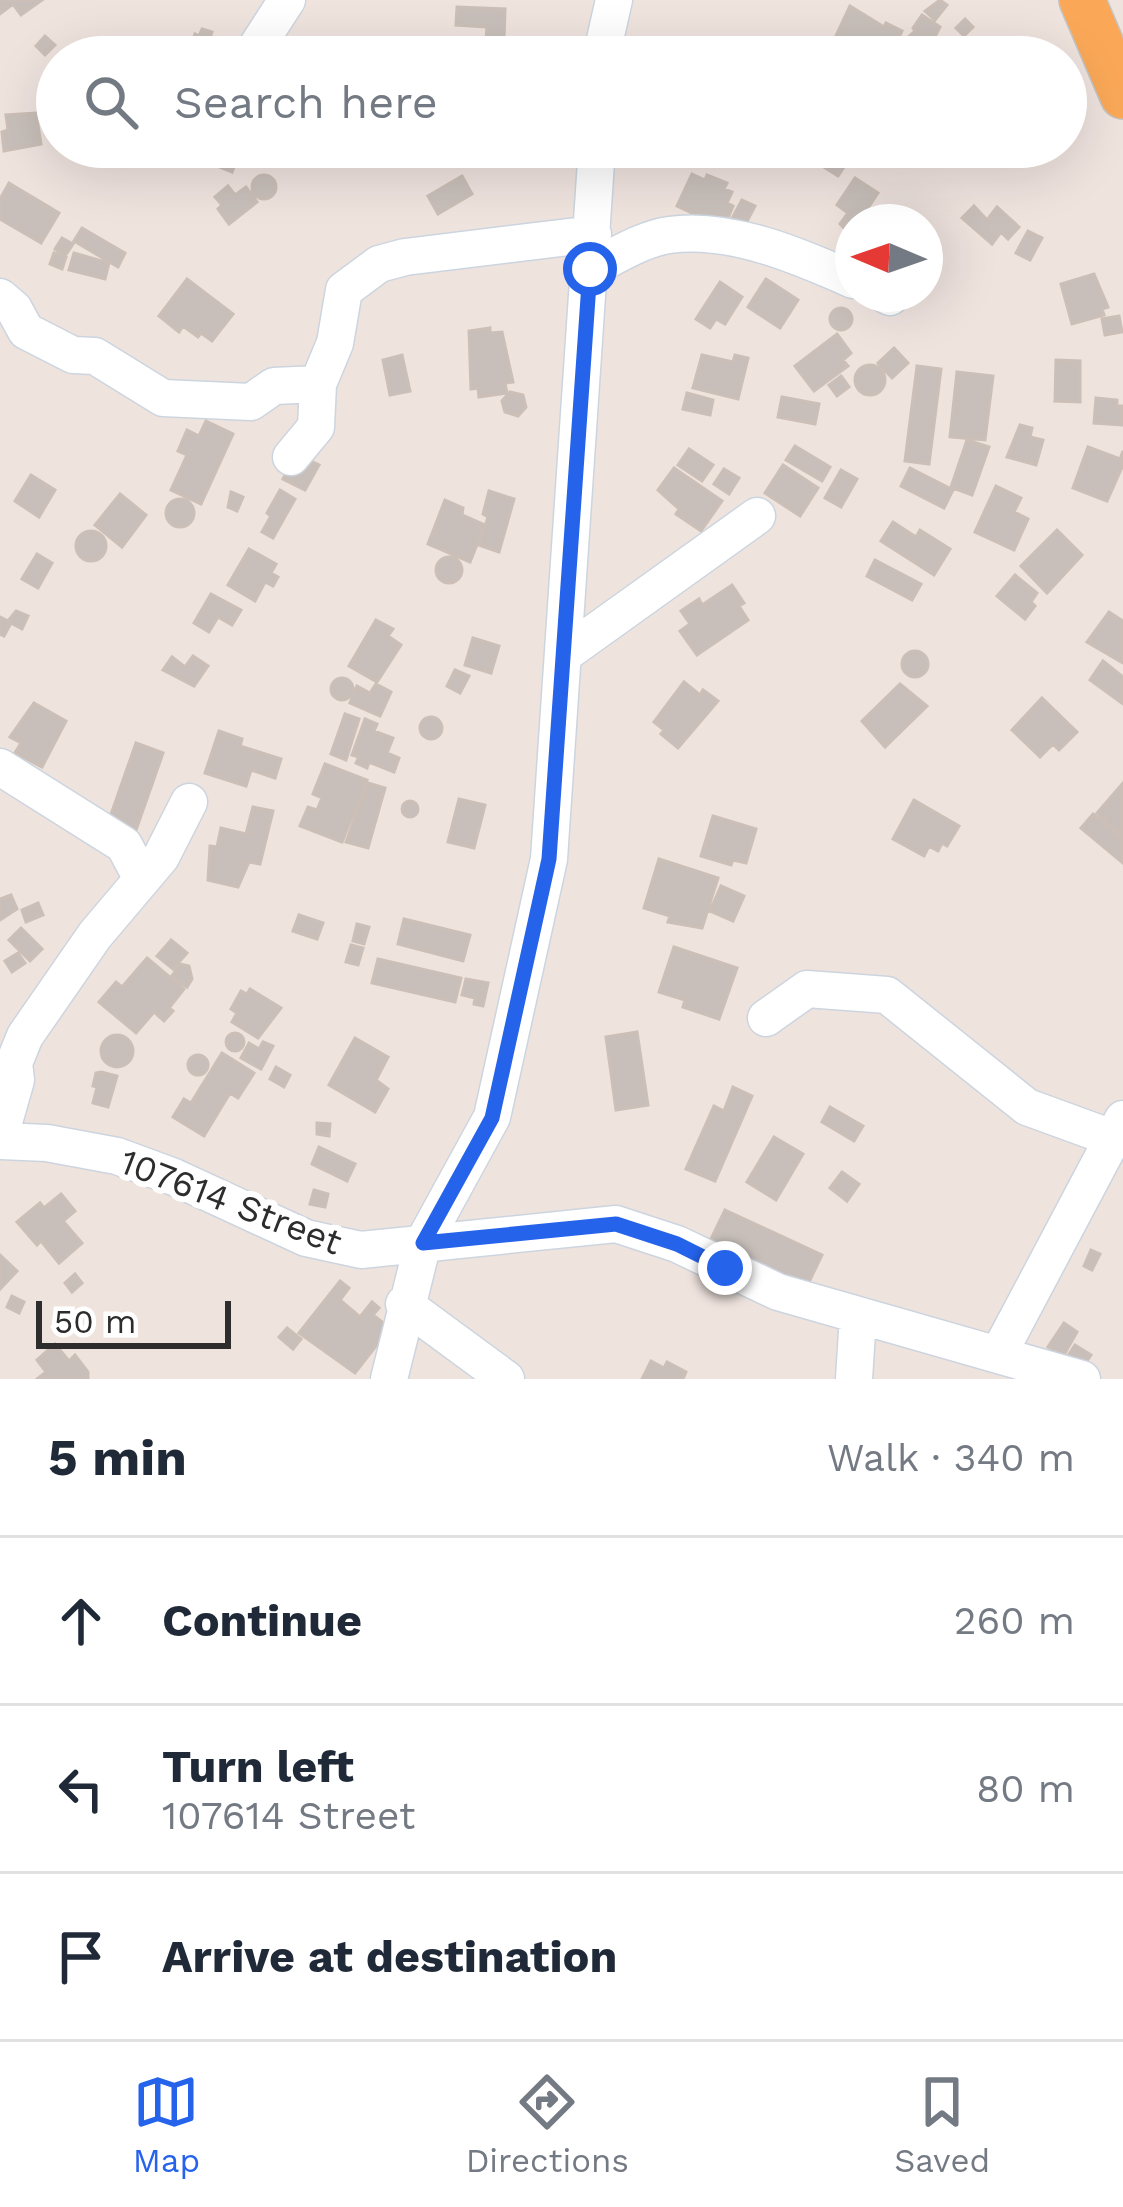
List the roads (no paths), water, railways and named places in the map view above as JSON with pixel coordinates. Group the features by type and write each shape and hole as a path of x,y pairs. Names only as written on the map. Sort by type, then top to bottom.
{"main road":[{"path":"1082,0 1123,96"}],"street":[{"path":"264,36 287,0"},
{"path":"586,0 594,36"},
{"path":"605,36 614,0"},
{"path":"389,1379 404,1304 423,1243 492,1118 549,859 596,168"},
{"path":"291,457 316,427 318,384 335,343 344,290 379,264 405,257 592,252 693,234 762,246 835,273"},
{"path":"0,298 14,310 26,332 74,355 95,356 164,398 251,402 274,386 318,384"},
{"path":"563,655 757,516"},
{"path":"0,767 124,845 141,878"},
{"path":"0,1139 16,1080 14,1063 25,1036 161,857 189,802"},
{"path":"766,1018 807,989 886,995 1027,1108 1118,1128 998,1355"},
{"name":"107614 Street","path":"0,1139 117,1156 306,1238 361,1250 616,1224 677,1244 778,1292 1082,1379"},
{"path":"404,1304 506,1379"},
{"path":"854,1379 858,1316"}]}
